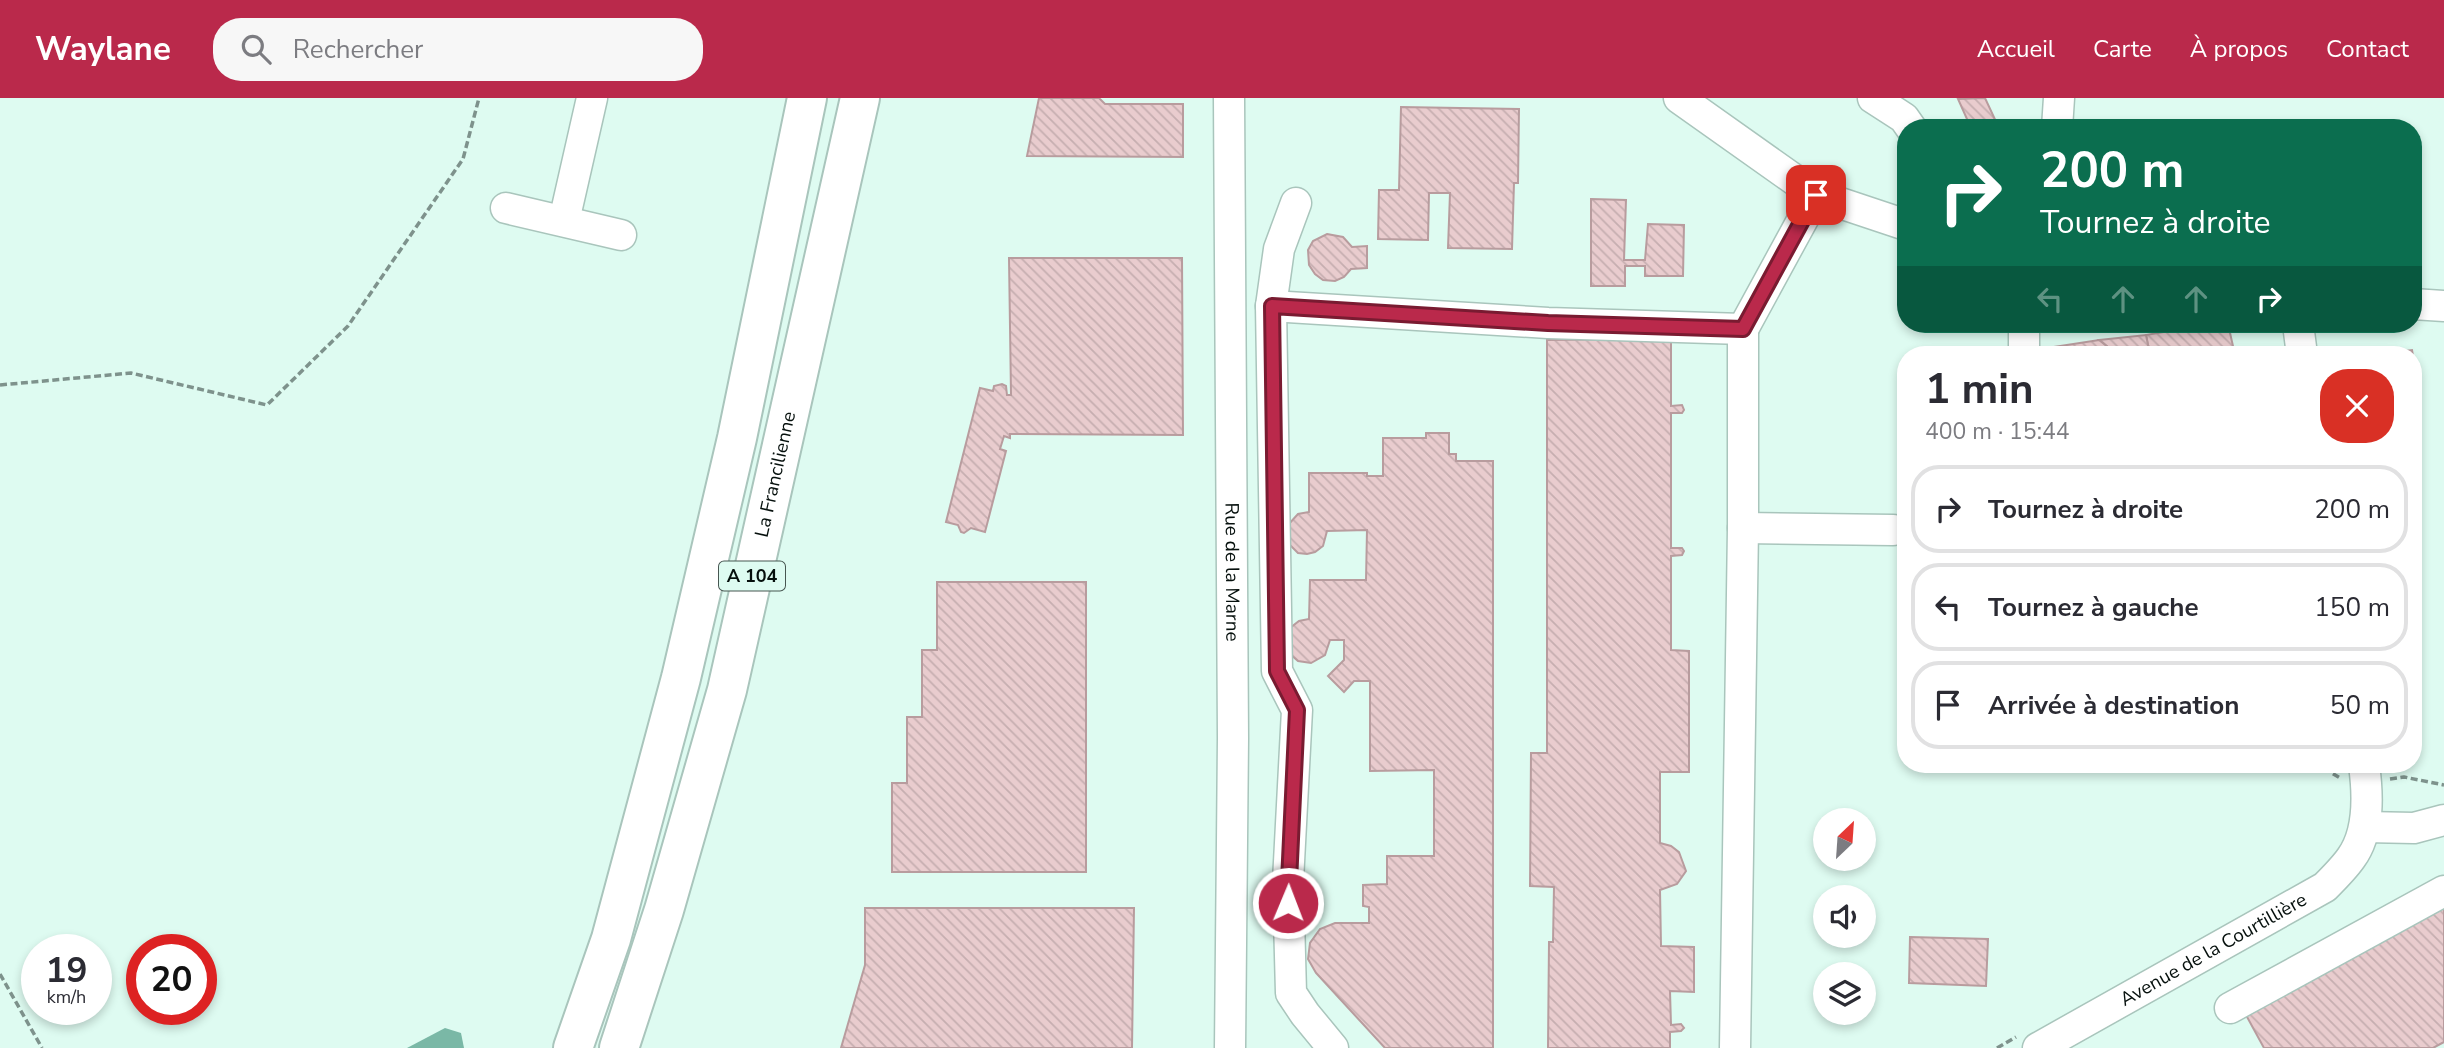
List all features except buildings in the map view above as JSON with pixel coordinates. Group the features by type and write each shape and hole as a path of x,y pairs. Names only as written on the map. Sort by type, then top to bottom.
{"highway":[{"name":"A 104","path":"573,1048 611,939 681,678 737,438 807,98"},
{"name":"La Francilienne","path":"619,1048 664,910 727,690 860,98"}],"street":[{"path":"564,221 592,98"},
{"name":"Rue de la Marne","path":"1229,98 1233,724 1230,1048"},
{"path":"1679,98 1816,195 1897,222"},
{"path":"1873,98 1905,119"},
{"path":"2058,119 2059,98"},
{"path":"1735,1048 1743,528 1743,329 1816,195"},
{"path":"1296,203 1279,249 1272,306 1277,671 1297,710 1288,881 1289,970 1291,993 1334,1048"},
{"path":"506,208 621,235"},
{"path":"2422,305 2444,306"},
{"path":"1272,306 1548,323 1743,329"},
{"path":"1743,528 1893,530"},
{"path":"2360,777 2365,827 2414,828 2444,820"},
{"name":"Avenue de la Courtillière","path":"2028,1042 2325,887 2353,856 2365,827"},
{"path":"2230,1008 2444,891"}],"path":[{"path":"0,385 131,373 267,405 348,326 463,159 479,98"},
{"path":"2336,773 2360,777 2404,777 2444,785"},
{"path":"0,974 42,1048"},
{"path":"1997,1048 2028,1042"}],"shaded area":[{"path":"445,1028 461,1033 464,1048 407,1048"}],"route":[{"path":"1288,903 1297,710 1277,671 1272,306 1548,323 1743,329 1816,195"}]}
